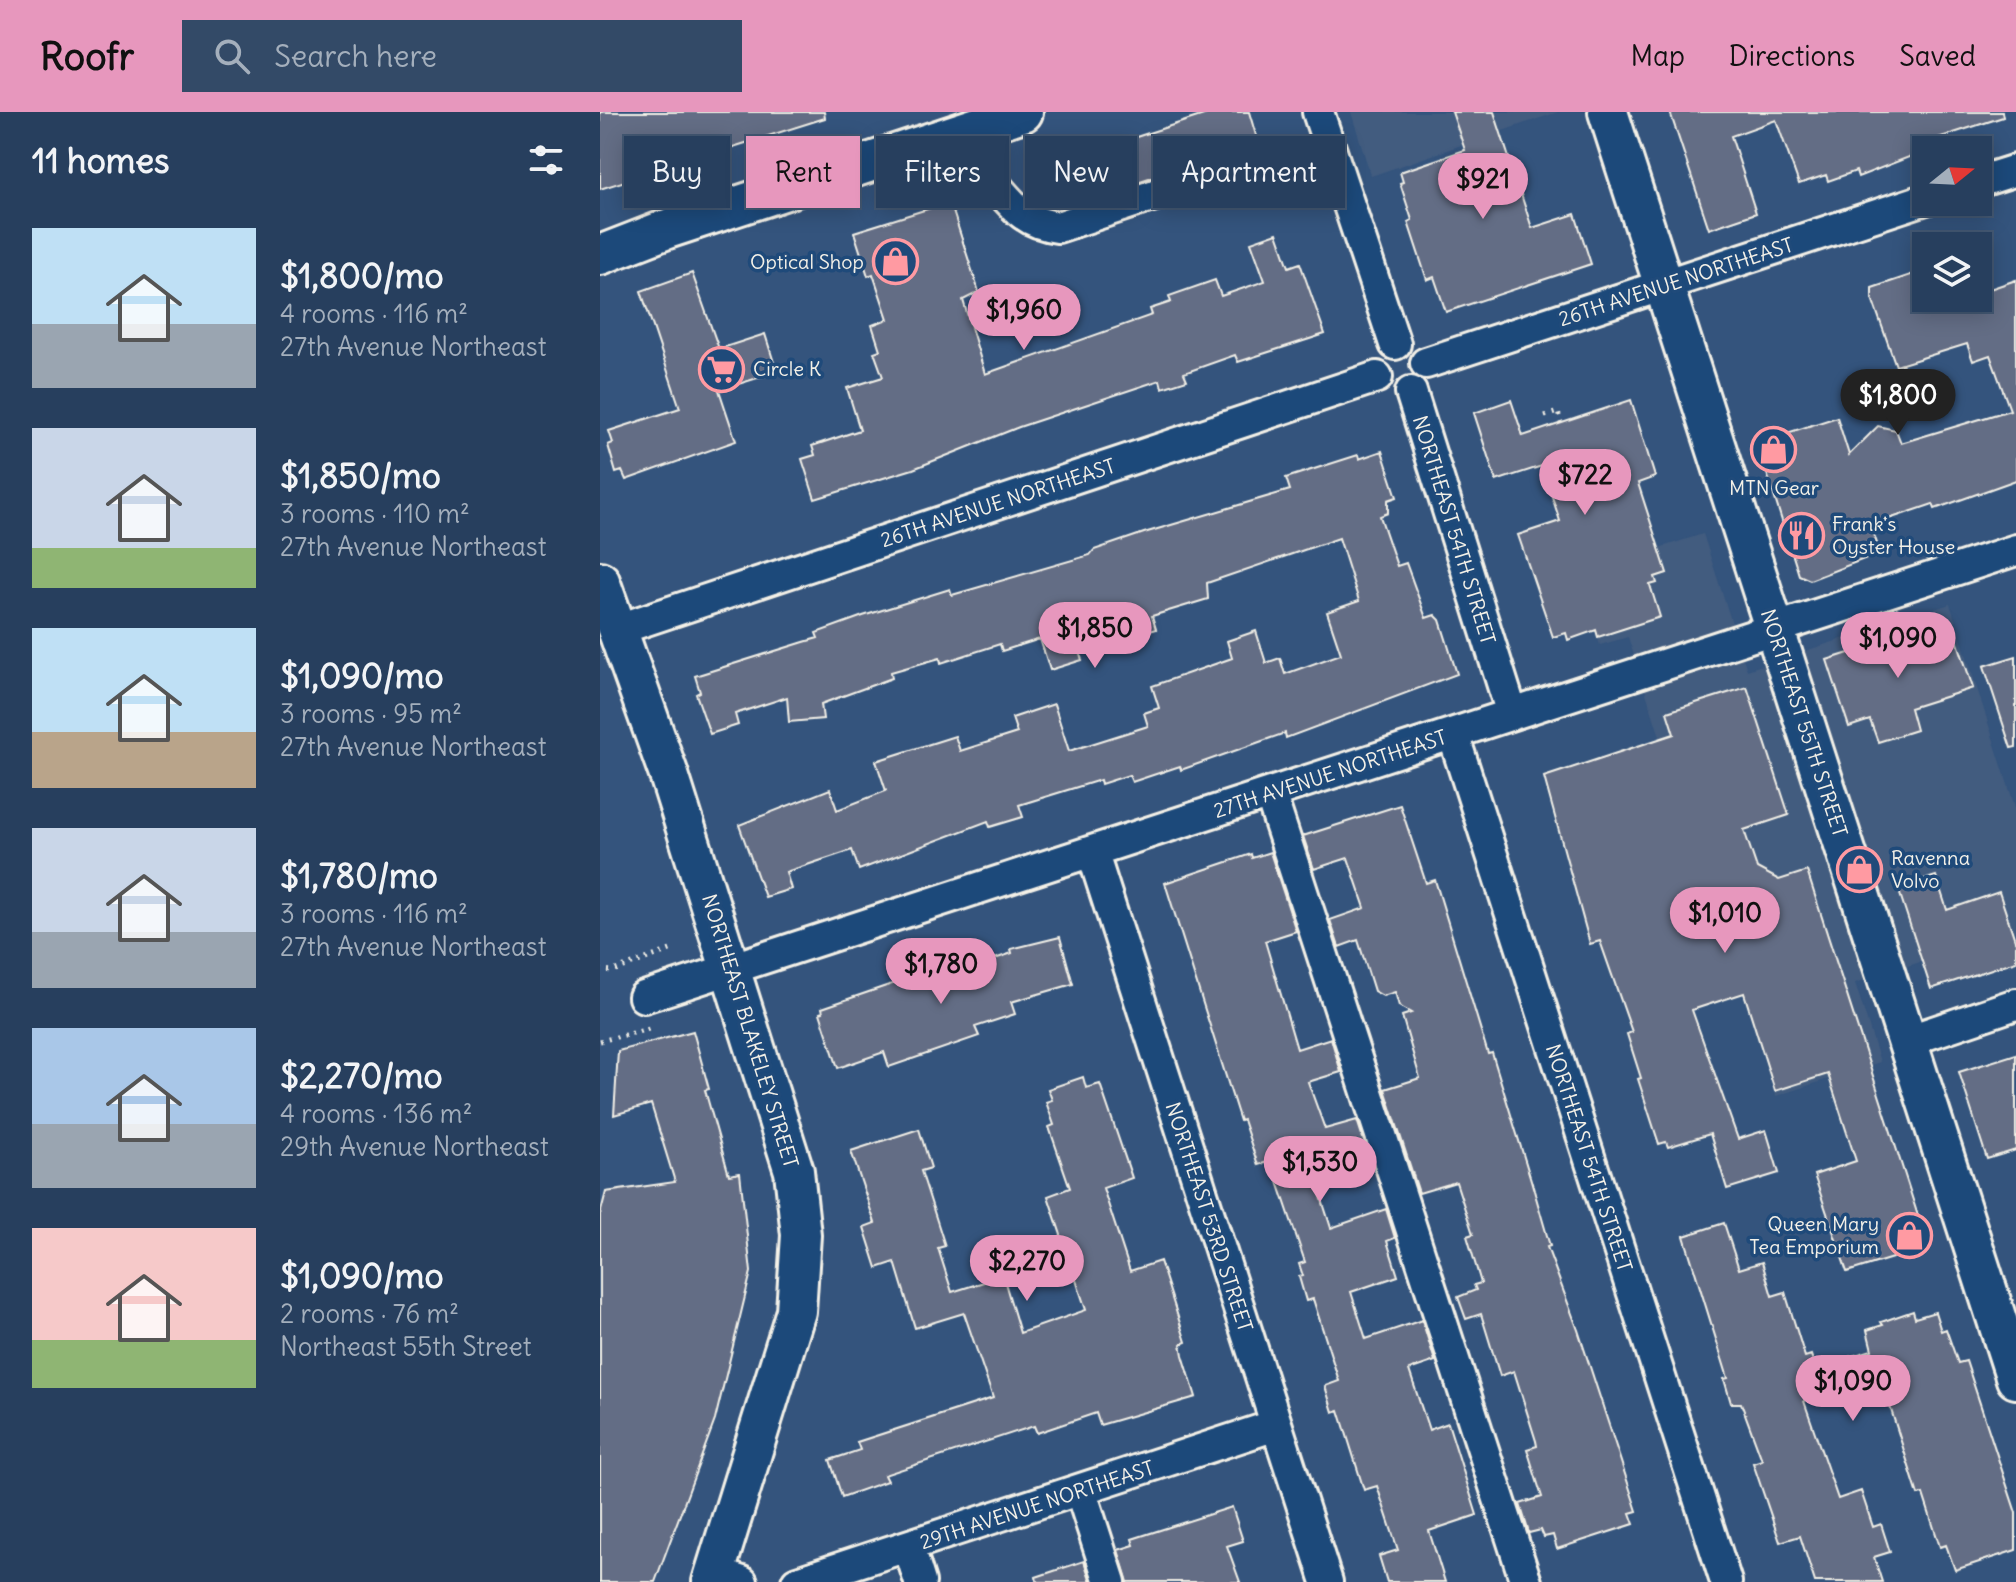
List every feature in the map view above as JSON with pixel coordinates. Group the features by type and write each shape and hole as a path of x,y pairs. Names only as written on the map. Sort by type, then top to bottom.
{"main road":[{"path":"600,255 667,229 1023,112"},
{"name":"NORTHEAST 55TH STREET","path":"1608,112 2016,1379"},
{"name":"NORTHEAST BLAKELEY STREET","path":"600,581 619,629 732,968 794,1171 801,1235 793,1324 723,1579"}],"street":[{"path":"1318,112 1395,344"},
{"path":"1992,178 2016,170"},
{"path":"1009,200 1027,219 1038,225 1058,227 1153,196"},
{"name":"26TH AVENUE NORTHEAST","path":"1426,363 1912,204"},
{"path":"1395,344 1414,346 1426,363 1426,376 1411,392 1390,392 1377,377 1378,356 1395,344"},
{"name":"26TH AVENUE NORTHEAST","path":"619,629 1377,377"},
{"name":"NORTHEAST 54TH STREET","path":"1411,392 1512,714"},
{"name":"27TH AVENUE NORTHEAST","path":"644,997 2016,550"},
{"name":"NORTHEAST 54TH STREET","path":"1453,734 1726,1582"},
{"path":"1270,793 1526,1582"},
{"name":"NORTHEAST 53RD STREET","path":"1092,851 1327,1582"},
{"path":"1907,1041 2016,1004"},
{"name":"29TH AVENUE NORTHEAST","path":"797,1582 1081,1492 1276,1425"},
{"path":"1081,1492 1110,1582"},
{"path":"909,1547 920,1582"}],"path":[{"path":"1545,416 1558,412 1561,423"},
{"path":"600,970 613,971 673,949"},
{"path":"600,1041 654,1027"}],"shaded area":[{"path":"1351,112 1558,112 1371,176"},
{"name":"Ravenna Volvo","path":"1703,534 1747,670 1950,604 2016,810 2016,931 1855,983 1880,1062 1776,1096 1628,637 1600,645 1577,574"}],"building":[{"path":"600,112 824,112 825,118 768,136 746,136 746,143 730,148 730,136 624,136 624,181 600,189"},
{"path":"1213,112 1249,112 1256,136 1153,136 1153,177 1137,182 1137,137"},
{"path":"1452,112 1494,112 1532,228 1575,214 1591,264 1446,312 1434,277 1427,280 1408,222 1412,220 1400,183 1403,182 1400,172 1465,150"},
{"path":"1670,112 2002,112 2003,117 1944,136 1912,136 1912,156 1858,177 1856,171 1828,181 1826,175 1799,184 1776,120 1731,136 1756,213 1709,229"},
{"path":"931,208 952,208 979,292 963,300 985,374 1152,315 1150,309 1171,302 1169,296 1215,280 1221,296 1265,281 1251,242 1277,233 1289,267 1300,263 1325,334 1238,362 1235,355 1184,373 1187,380 1162,388 1160,380 1019,427 913,469 815,499 802,459 815,455 812,446 860,430 847,388 883,377 874,352 880,350 872,325 888,319 873,274 868,276 854,232"},
{"path":"692,273 719,349 765,334 777,372 719,390 736,441 626,480 622,471 616,473 608,445 613,443 609,431 680,408 641,291"},
{"path":"1912,275 1912,312 1992,312 1992,288 2016,280 2016,480 1935,509 1933,504 1871,525 1880,553 1810,580 1799,575 1759,448 1764,447 1762,441 1837,417 1849,455 1878,426 1896,430 1901,443 2010,410 1990,355 1973,361 1967,344 1896,366 1872,298 1872,288"},
{"path":"1511,400 1523,436 1631,400 1655,477 1638,483 1667,573 1655,577 1657,583 1650,585 1660,617 1598,637 1596,630 1568,640 1566,633 1553,637 1518,535 1560,521 1542,466 1496,481 1474,413"},
{"path":"1382,451 1397,497 1388,500 1388,513 1380,516 1397,566 1406,563 1426,618 1435,615 1440,620 1457,674 1286,738 1285,733 1181,770 1180,766 1132,782 1129,775 1101,784 1100,780 1019,805 1023,817 990,827 988,821 859,870 852,850 786,872 791,889 765,897 739,825 830,789 837,810 886,791 876,761 955,736 960,751 1017,733 1012,718 1054,704 1069,751 1148,726 1144,713 1159,708 1152,686 1232,658 1227,641 1256,631 1266,663 1280,658 1285,674 1341,654 1327,612 1359,601 1339,538 1207,583 1208,599 1152,616 1156,629 1132,637 1127,621 1075,638 1082,660 1050,670 1040,639 1002,651 1000,644 941,663 940,658 891,672 892,678 821,704 823,719 789,722 787,697 735,714 738,725 710,734 696,694 700,692 695,676 818,638 816,633 863,616 950,589 952,595 1090,555 1094,550 1144,533 1290,490 1286,478 1358,455 1359,459"},
{"path":"1930,627 1957,640 1973,688 1910,708 1916,730 1878,742 1870,720 1849,727 1827,660"},
{"path":"2016,656 2016,747 2011,748 1984,666"},
{"path":"1747,687 1789,815 1744,830 1757,868 1779,880 1807,871 1928,1247 1847,1272 1814,1175 1856,1161 1828,1074 1775,1091 1744,993 1692,1010 1738,1139 1766,1130 1779,1173 1727,1189 1710,1134 1668,1147 1666,1142 1659,1144 1627,1034 1632,1032 1600,941 1590,944 1544,777 1674,734 1667,712"},
{"path":"1400,805 1426,883 1435,880 1488,1054 1492,1053 1531,1180 1550,1246 1547,1247 1578,1330 1637,1511 1630,1513 1634,1524 1557,1549 1553,1535 1544,1537 1541,1530 1529,1533 1520,1504 1542,1497 1527,1449 1537,1446 1536,1441 1514,1371 1500,1376 1481,1314 1466,1319 1458,1297 1476,1290 1474,1285 1481,1283 1467,1236 1473,1234 1456,1182 1419,1193 1385,1089 1420,1078 1402,1016 1411,1013 1399,1006 1395,992 1383,996 1374,991 1358,940 1339,947 1330,920 1365,908 1348,858 1314,869 1303,836"},
{"path":"1270,852 1296,931 1265,941 1297,1049 1331,1038 1341,1072 1308,1082 1325,1129 1357,1120 1370,1160 1315,1178 1331,1228 1386,1209 1395,1238 1387,1241 1398,1276 1351,1292 1366,1339 1422,1320 1435,1361 1409,1370 1429,1430 1448,1423 1477,1515 1429,1531 1445,1582 1387,1582 1379,1556 1398,1550 1377,1486 1364,1490 1339,1410 1333,1412 1325,1386 1339,1381 1313,1299 1306,1301 1299,1277 1303,1276 1299,1264 1305,1262 1271,1161 1258,1165 1243,1120 1240,1121 1165,883 1251,854 1252,858"},
{"path":"1936,876 1947,910 1999,892 2016,943 2016,961 1931,989 1898,888"},
{"path":"1060,937 1073,984 1011,1002 1015,1014 975,1027 979,1036 889,1067 884,1052 838,1068 820,1013 823,1012 822,1008 930,971 934,980 1012,953 1011,949"},
{"path":"693,1031 709,1089 705,1090 729,1175 740,1173 751,1272 715,1420 655,1582 600,1582 600,1215 606,1192 675,1182 651,1104 614,1115 618,1051"},
{"path":"2016,1054 2016,1150 1987,1159 1959,1072"},
{"path":"1083,1077 1086,1088 1100,1084 1132,1178 1103,1188 1130,1271 1160,1261 1186,1342 1181,1344 1183,1355 1196,1397 1100,1425 1096,1413 1037,1433 1034,1426 884,1475 887,1481 842,1497 830,1460 860,1450 857,1442 993,1398 964,1313 915,1328 895,1262 877,1268 864,1227 875,1223 851,1151 919,1129 931,1168 921,1171 945,1246 938,1248 952,1292 1003,1276 1020,1333 1086,1310 1048,1196 1070,1188 1049,1127 1054,1125 1046,1102 1052,1100 1048,1089"},
{"path":"1724,1223 1739,1269 1762,1262 1772,1296 1785,1292 1805,1357 1811,1355 1815,1367 1872,1350 1867,1330 1883,1325 1881,1322 1913,1311 1915,1318 1935,1312 1941,1331 1946,1329 1958,1363 1966,1361 2016,1513 2016,1550 1955,1570 1946,1545 1940,1547 1923,1494 1918,1495 1881,1378 1804,1401 1838,1499 1861,1491 1873,1527 1881,1524 1890,1552 1874,1557 1882,1582 1815,1582 1800,1536 1780,1542 1753,1463 1762,1460 1741,1403 1731,1403 1724,1379 1728,1378 1684,1236"},
{"path":"1232,1507 1243,1541 1227,1546 1240,1582 1128,1582 1118,1550 1134,1545 1132,1539"},
{"path":"1084,1561 1091,1582 1037,1582 1036,1577"}],"place":[{"name":"Optical Shop","path":"895,262"},
{"name":"Circle K","path":"722,369"},
{"name":"MTN Gear","path":"1774,449"},
{"name":"Frank's Oyster House","path":"1801,535"},
{"name":"Ravenna Volvo","path":"1860,870"},
{"name":"Queen Mary Tea Emporium","path":"1910,1236"}]}
